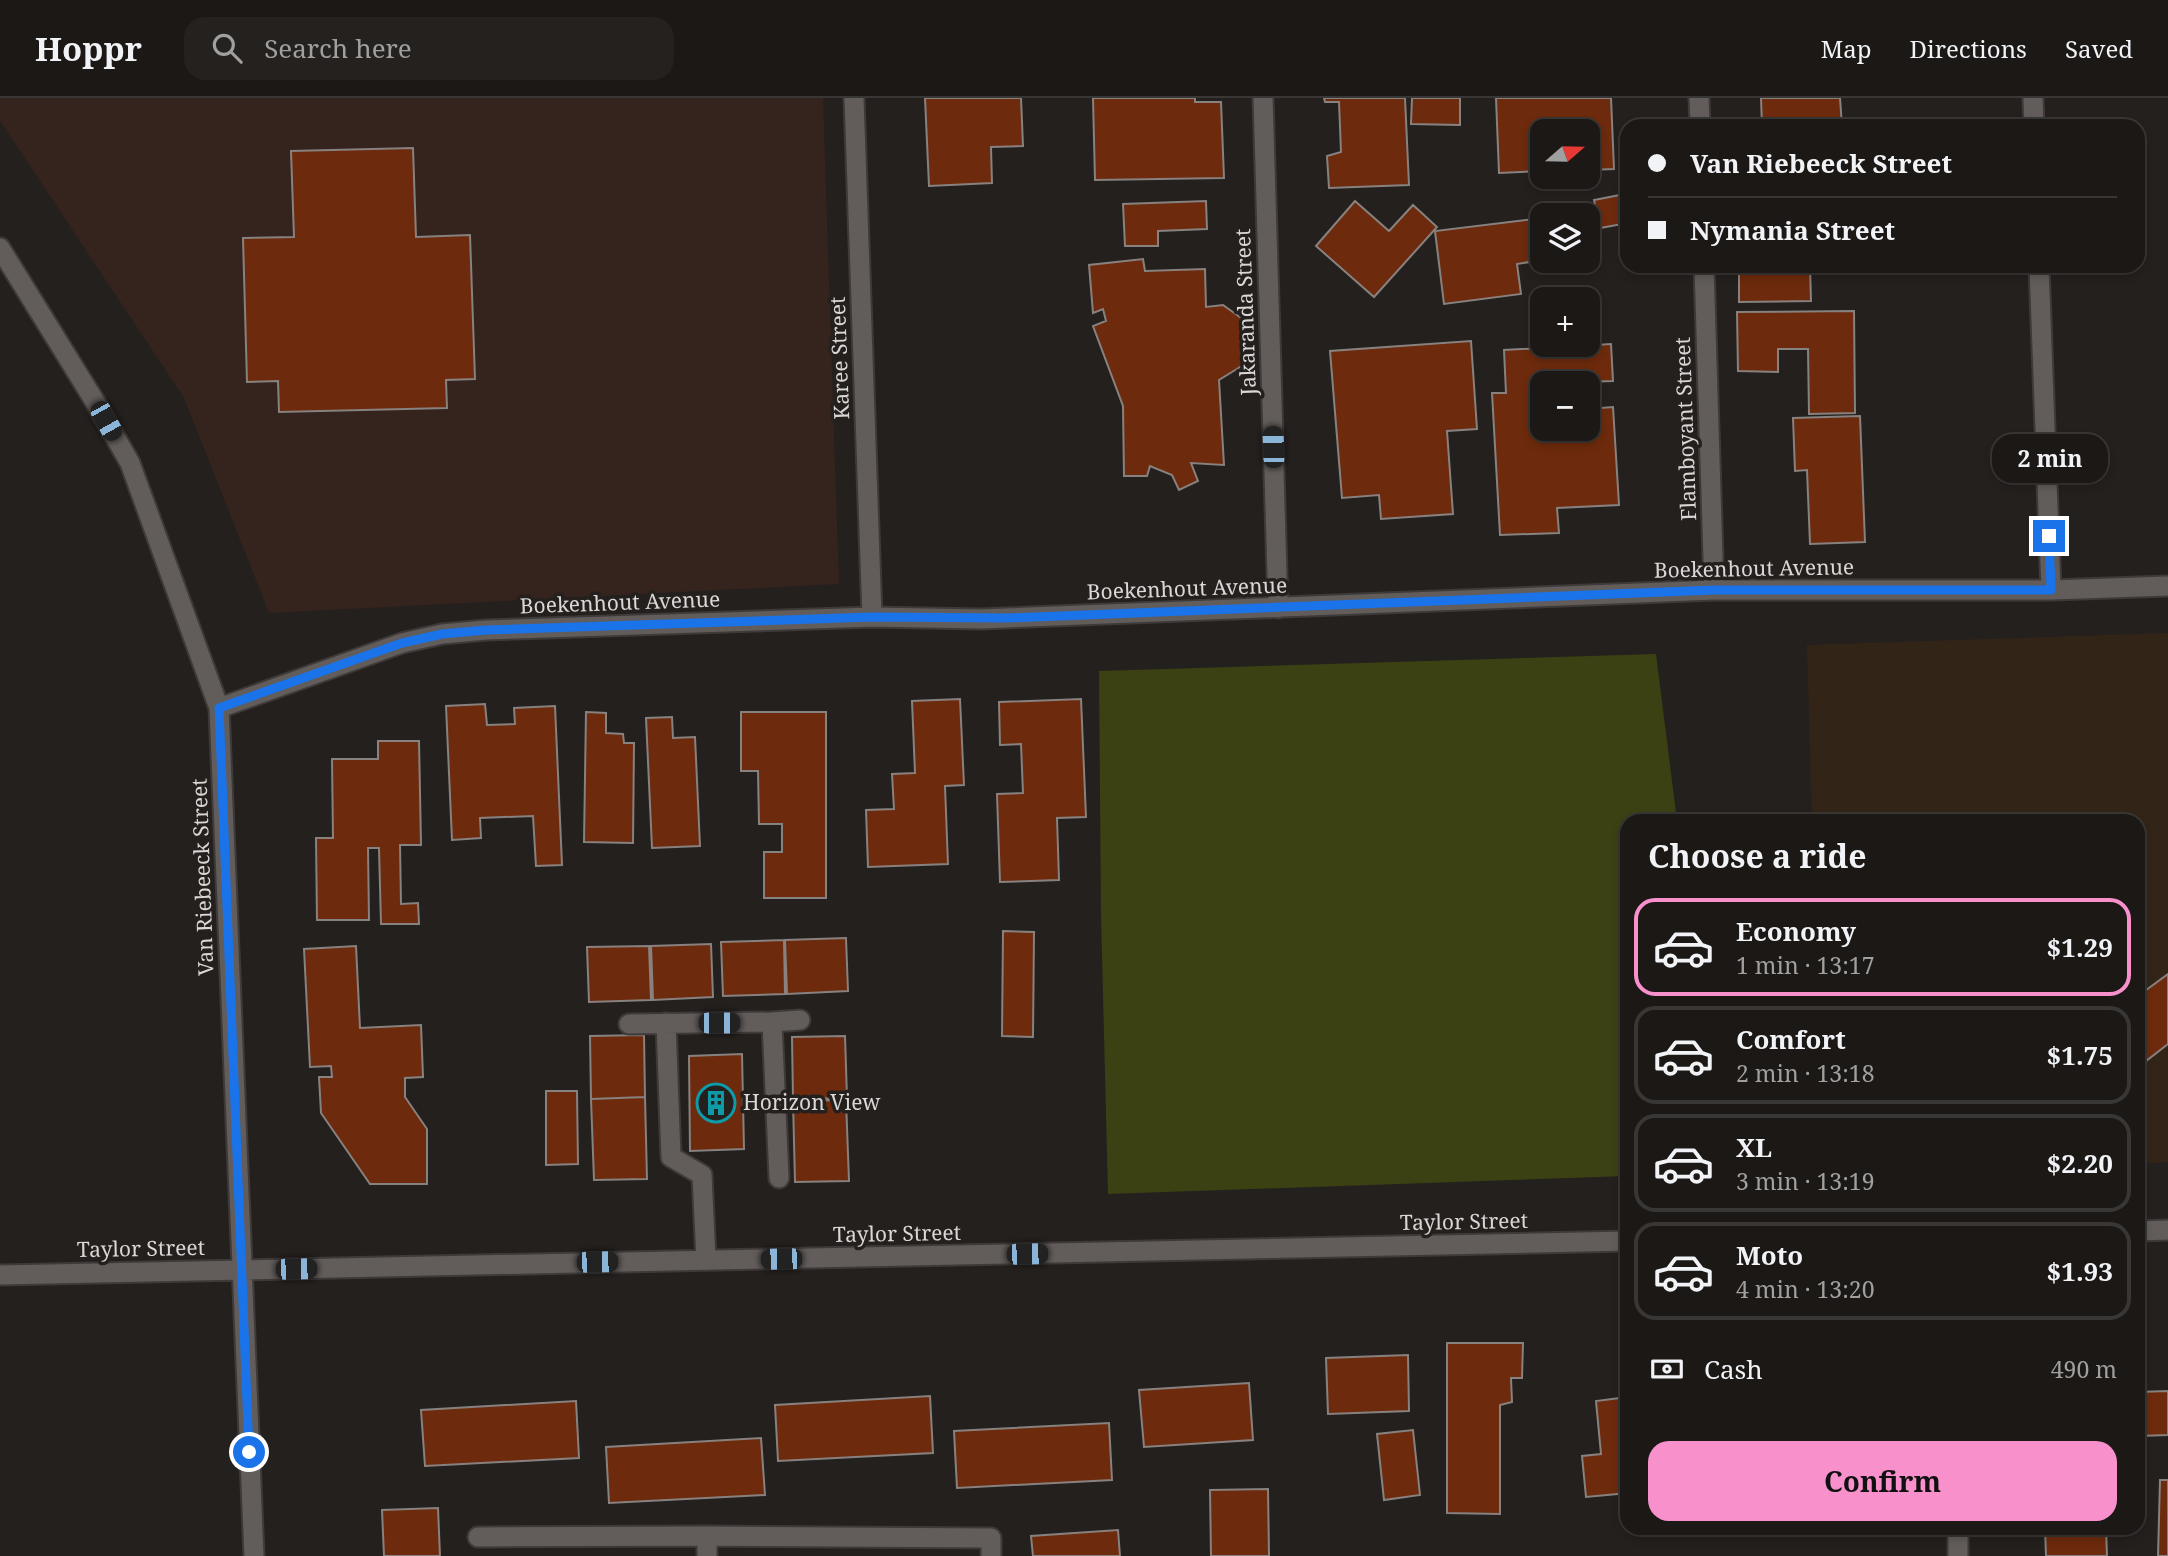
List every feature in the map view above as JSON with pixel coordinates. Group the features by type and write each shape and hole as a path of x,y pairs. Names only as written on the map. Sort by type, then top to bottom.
{"street":[{"name":"Karee Street","path":"854,98 872,617"},
{"name":"Jakaranda Street","path":"1263,98 1278,608"},
{"path":"1699,98 1700,119"},
{"path":"2033,98 2034,119"},
{"name":"Van Riebeeck Street","path":"0,248 130,463 219,708 254,1556"},
{"name":"Flamboyant Street","path":"1704,273 1714,590"},
{"path":"2039,273 2051,590"},
{"name":"Boekenhout Avenue","path":"219,708 402,643 442,634 486,630 872,617 981,619 1714,590 2051,590 2168,586"},
{"path":"629,1024 800,1020"},
{"path":"772,1022 779,1178"},
{"path":"666,1023 671,1157 702,1175 706,1260"},
{"path":"2145,1231 2168,1230"},
{"name":"Taylor Street","path":"0,1275 1620,1241"},
{"path":"1958,1535 1958,1556"},
{"path":"707,1536 707,1556"},
{"path":"478,1537 990,1538 991,1556"}],"shaded area":[{"path":"0,98 823,98 839,584 269,613 184,398 0,121"},
{"path":"2168,633 2168,1162 2145,1164 2145,814 1812,814 1807,645"}],"green space":[{"path":"1656,654 1676,814 1620,814 1620,1176 1108,1194 1101,915 1099,671"}],"building":[{"path":"925,98 1021,98 1023,146 991,147 992,183 929,186"},
{"path":"1093,98 1195,98 1195,102 1221,102 1224,178 1095,180"},
{"path":"1324,98 1405,98 1409,185 1329,188 1327,156 1341,152 1339,102 1325,102"},
{"path":"1412,98 1460,98 1460,125 1411,124"},
{"path":"1496,98 1611,98 1614,169 1600,170 1600,119 1530,119 1530,172 1499,173"},
{"path":"1761,98 1840,98 1842,119 1762,119"},
{"path":"413,148 416,237 470,235 475,379 446,380 447,408 279,412 278,381 247,382 243,238 294,237 291,151"},
{"path":"1620,195 1620,224 1600,228 1600,203 1595,203 1594,200"},
{"path":"1206,201 1207,229 1158,231 1158,246 1125,246 1123,204"},
{"path":"1355,201 1389,231 1413,205 1437,227 1374,297 1316,246"},
{"path":"1530,219 1530,262 1517,264 1521,294 1444,304 1435,231"},
{"path":"1143,259 1145,271 1205,269 1206,307 1223,305 1244,320 1245,364 1219,380 1224,465 1191,463 1198,481 1179,490 1172,475 1150,466 1147,476 1124,476 1123,406 1093,326 1106,321 1103,309 1093,313 1089,265"},
{"path":"1739,273 1810,273 1811,301 1739,302"},
{"path":"1854,311 1855,413 1809,414 1808,349 1778,349 1778,372 1738,371 1737,312"},
{"path":"1471,341 1477,429 1447,431 1453,514 1381,519 1379,495 1342,498 1330,351"},
{"path":"1611,344 1613,381 1600,381 1600,371 1530,371 1530,441 1600,441 1600,408 1613,407 1619,505 1557,508 1559,533 1500,535 1492,393 1506,393 1504,350 1530,349 1530,357 1600,357 1600,345"},
{"path":"1860,416 1865,542 1810,544 1807,470 1795,471 1793,418"},
{"path":"960,699 964,785 945,786 948,864 868,867 866,810 894,809 892,774 915,773 912,701"},
{"path":"1081,699 1086,817 1057,818 1059,880 1000,882 997,794 1023,793 1021,744 1000,745 999,702"},
{"path":"485,704 487,725 515,724 514,708 555,706 562,865 536,866 533,816 480,818 481,838 452,840 446,706"},
{"path":"586,712 606,713 606,733 623,734 624,743 634,743 633,843 584,842"},
{"path":"741,712 826,712 826,898 764,898 764,852 782,852 782,824 759,824 758,771 741,771"},
{"path":"672,717 673,738 695,737 700,846 652,848 646,718"},
{"path":"378,741 419,741 421,845 400,845 401,904 418,903 419,924 381,924 379,848 368,848 369,920 317,920 316,838 333,838 332,759 378,759"},
{"path":"1003,931 1034,932 1033,1037 1002,1036"},
{"path":"846,938 848,991 787,994 785,940"},
{"path":"784,940 785,994 723,996 721,942"},
{"path":"711,944 713,997 653,1000 651,946"},
{"path":"356,946 360,1028 421,1025 423,1077 405,1078 405,1097 427,1129 427,1184 370,1184 321,1113 319,1077 332,1077 331,1066 310,1067 304,949"},
{"path":"649,946 651,1000 589,1002 587,947"},
{"path":"2168,974 2168,1044 2146,1061 2145,1060 2145,991"},
{"path":"644,1035 645,1097 591,1099 590,1036"},
{"name":"Horizon View","path":"845,1036 847,1098 793,1099 792,1037"},
{"name":"Horizon View","path":"742,1054 744,1149 690,1151 689,1056"},
{"path":"546,1091 577,1091 578,1164 546,1165"},
{"path":"645,1097 647,1179 594,1180 591,1099"},
{"name":"Horizon View","path":"846,1100 849,1181 795,1182 793,1101"},
{"path":"1447,1343 1523,1343 1522,1378 1511,1378 1512,1402 1500,1405 1500,1514 1447,1513"},
{"path":"1408,1355 1409,1411 1328,1414 1326,1358"},
{"path":"1249,1383 1253,1440 1144,1447 1139,1390"},
{"path":"2168,1391 2168,1435 2145,1436 2145,1392"},
{"path":"930,1396 933,1453 778,1461 775,1405"},
{"path":"1620,1398 1620,1494 1586,1497 1582,1456 1601,1454 1596,1401"},
{"path":"576,1401 579,1458 425,1466 421,1410"},
{"path":"1109,1423 1112,1480 957,1488 954,1431"},
{"path":"1413,1430 1420,1495 1384,1500 1377,1434"},
{"path":"761,1438 765,1495 609,1503 606,1447"},
{"path":"2160,1480 2168,1480 2168,1556 2158,1556"},
{"path":"1268,1489 1269,1556 1211,1556 1210,1490"},
{"path":"438,1508 440,1556 384,1556 382,1510"},
{"path":"1118,1530 1120,1556 1033,1556 1031,1536"},
{"path":"2045,1535 2106,1535 2107,1556 2046,1556"}],"place":[{"name":"Horizon View","path":"716,1103"}],"route":[{"path":"249,1452 219,708 402,643 442,634 486,630 872,617 981,619 1714,590 2051,590 2049,536"}]}
